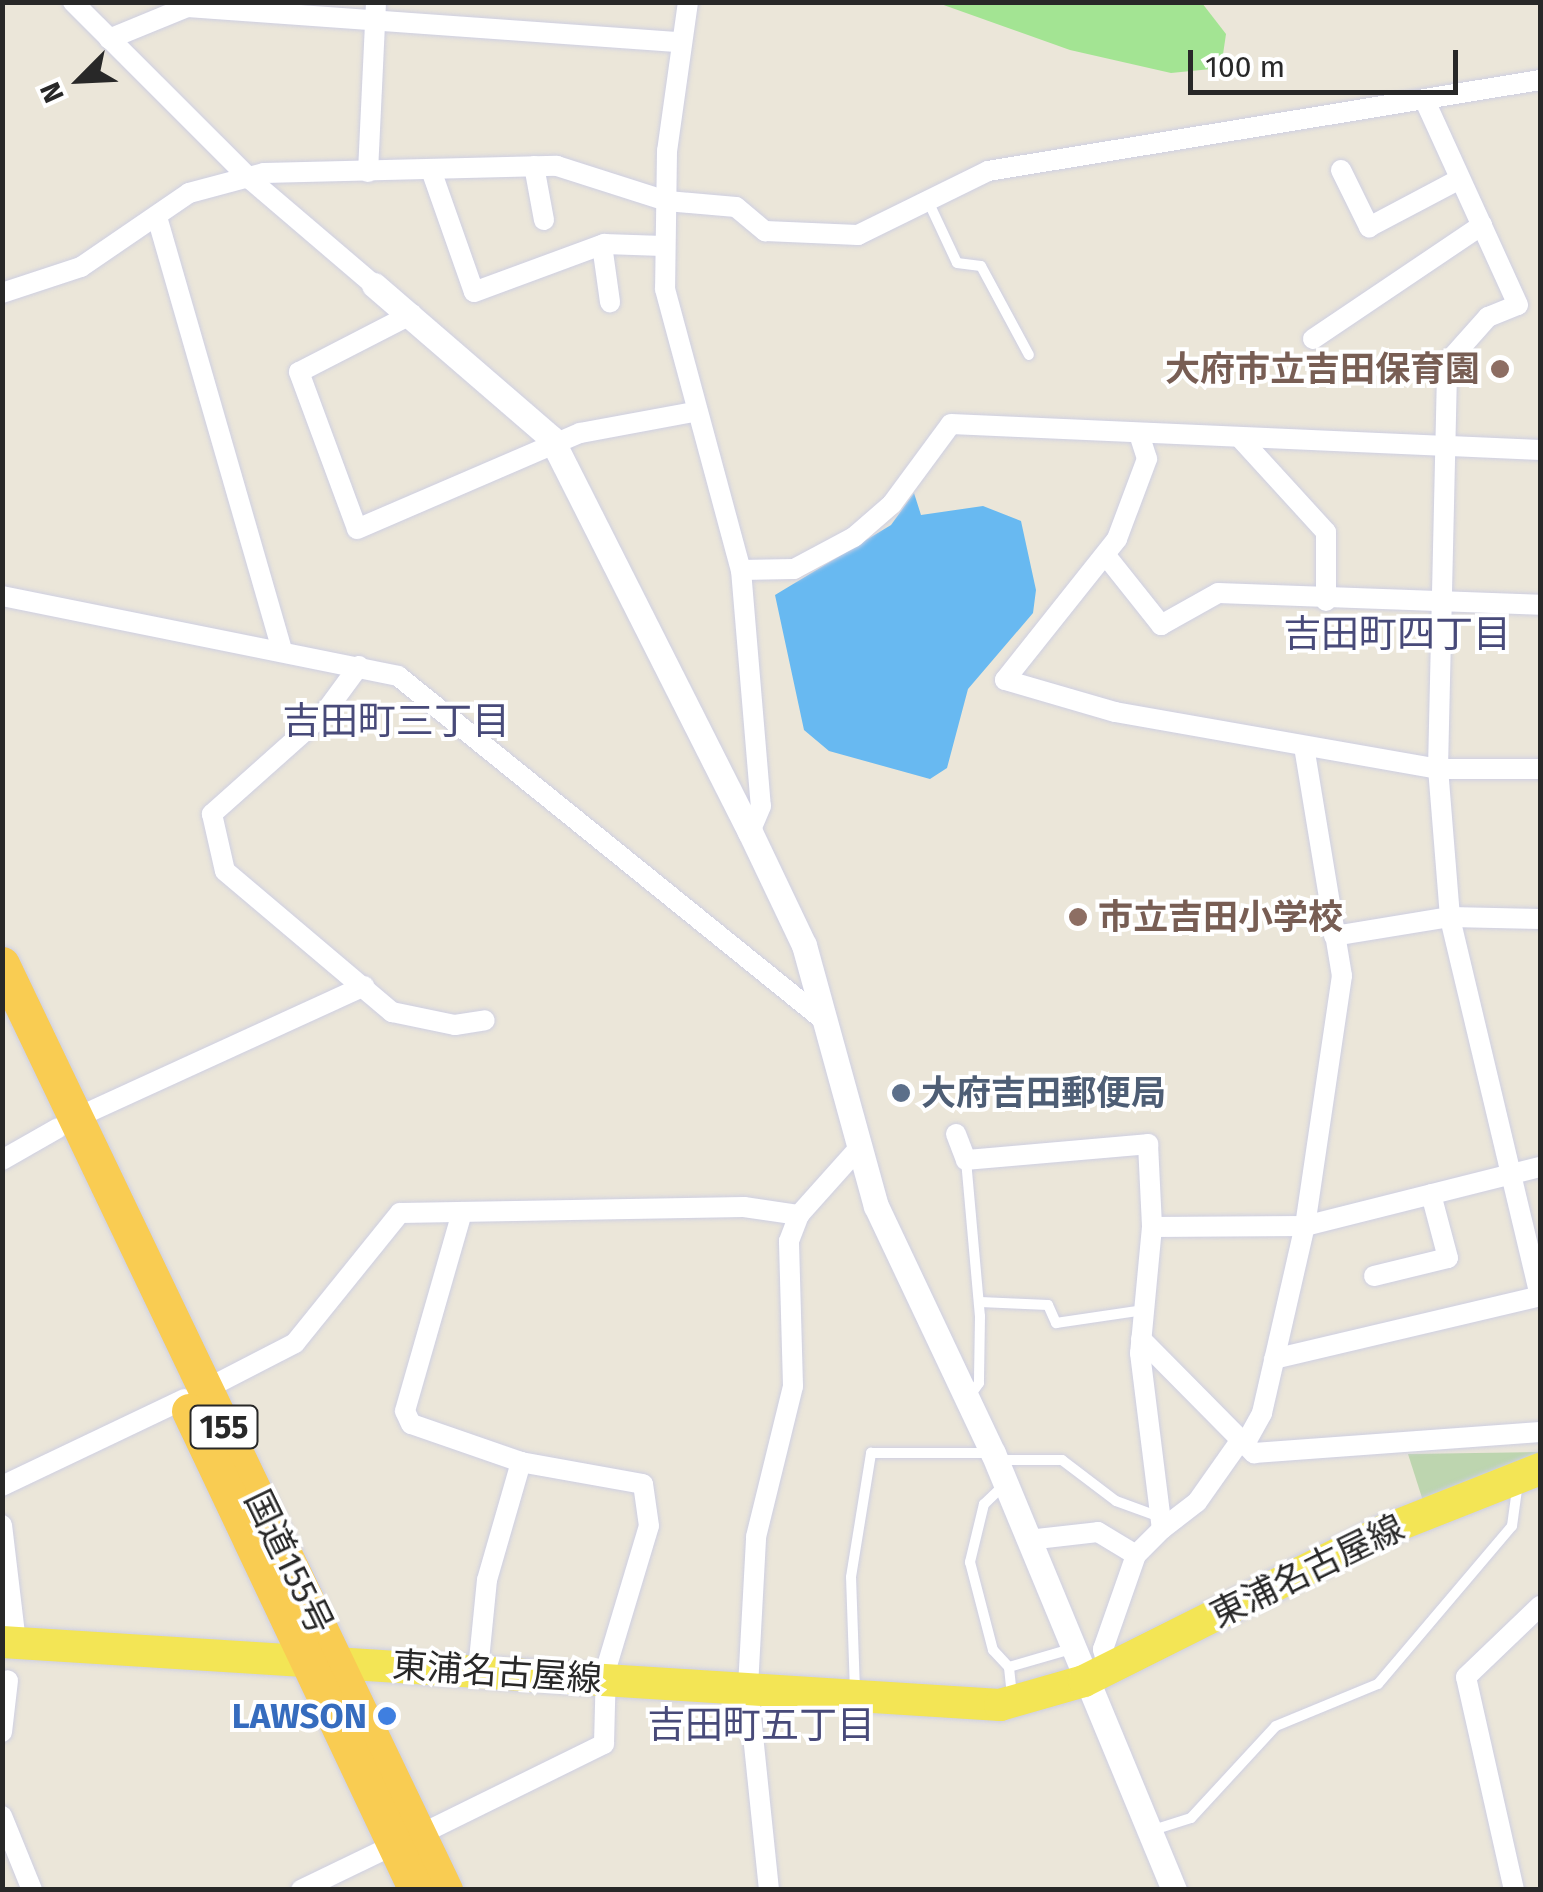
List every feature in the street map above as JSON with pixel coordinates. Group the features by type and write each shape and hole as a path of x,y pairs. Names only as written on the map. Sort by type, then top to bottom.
{"highway":[{"name":"国道155号","path":"2,964 67,1123 407,1840 445,1890"},
{"name":"国道155号","path":"2,1011 67,1123"},
{"name":"国道155号","path":"407,1840 416,1890"}],"main road":[{"name":"東浦名古屋線","path":"9,1642 1013,1702 1096,1675 1386,1530 1529,1473"}],"street":[{"path":"73,2 251,180 412,314 555,445 804,945 876,1206 998,1466 1071,1649 1096,1675 1149,1831 1174,1890"},
{"path":"688,2 677,42 663,246 693,412 740,570 761,806 750,832"},
{"path":"108,38 187,7 375,12 677,42"},
{"path":"368,172 375,12"},
{"path":"2,293 80,267 189,193 251,180 534,166 590,170 667,201 736,208 765,231 810,236 858,235 988,172 1540,80"},
{"path":"1274,1359 1540,1296 1450,917 1438,770 1437,604 1442,445 1451,351 1488,317 1518,306 1426,102"},
{"path":"534,166 544,220"},
{"path":"431,170 474,292 602,245 663,246"},
{"path":"1341,170 1369,227 1460,180"},
{"path":"157,217 281,647"},
{"path":"1313,339 1482,225"},
{"path":"602,245 610,302"},
{"path":"412,314 299,372 357,529 555,445 693,412"},
{"path":"740,570 794,569 854,537 892,504 951,424 1540,450"},
{"path":"1139,434 1148,460 1107,557 1004,680 1115,712 1438,770 1540,769"},
{"path":"1241,439 1326,532 1326,601"},
{"path":"1107,557 1161,625 1218,594 1326,601 1540,605"},
{"path":"2,596 281,647 398,676 826,1022"},
{"path":"359,666 323,714 212,814 224,872 392,1012 455,1025 485,1020"},
{"path":"1096,1675 1136,1555 1161,1523 1197,1502 1242,1442 1274,1359 1305,1226 1342,976 1304,746"},
{"path":"1334,936 1450,917 1540,919"},
{"path":"2,1160 67,1123 364,986"},
{"path":"956,1134 966,1160 1142,1140 1152,1227 1141,1340 1161,1523"},
{"path":"769,1890 748,1687 756,1537 793,1386 789,1242 799,1216 859,1148"},
{"path":"1152,1227 1305,1226 1540,1167"},
{"path":"1374,1276 1448,1258 1431,1194"},
{"path":"2,1486 294,1343 400,1213 744,1207 799,1216"},
{"path":"301,1890 604,1744 608,1680 649,1526 648,1489 520,1462 411,1424 405,1411 462,1212"},
{"path":"1141,1340 1242,1442 1268,1454 1346,1440 1540,1432"},
{"path":"478,1670 488,1580 520,1462"},
{"path":"2,1525 9,1642"},
{"path":"1028,1540 1098,1532 1136,1555"},
{"path":"1514,1890 1466,1677 1540,1606"},
{"path":"2,1732 8,1680"},
{"path":"2,1816 32,1890"}],"lane":[{"path":"928,200 957,263 981,266 1029,356"},
{"path":"966,1160 980,1302 979,1383 968,1398"},
{"path":"980,1302 1048,1306 1056,1323 1144,1310"},
{"path":"855,1692 852,1562 871,1453 998,1466 1062,1460 1116,1501 1161,1523"},
{"path":"998,1466 970,1562 993,1650 1009,1667 1013,1702"},
{"path":"1149,1831 1191,1818 1276,1726 1378,1684 1512,1526 1529,1473"},
{"path":"1009,1667 1071,1649"}],"green space":[{"path":"938,3 1202,3 1226,34 1221,68 1171,73 1070,50"},
{"path":"1540,1452 1540,1462 1424,1504 1408,1454"}],"water":[{"path":"914,493 921,515 983,506 1021,521 1036,590 1033,613 968,689 947,768 930,779 829,751 804,730 775,595 891,525"}],"place":[{"name":"大府市立吉田保育園","path":"1500,369"},
{"name":"市立吉田小学校","path":"1078,917"},
{"name":"大府吉田郵便局","path":"901,1093"},
{"name":"LAWSON","path":"387,1716"}],"district":[{"name":"吉田町四丁目","path":"1397,635"},
{"name":"吉田町三丁目","path":"396,722"},
{"name":"吉田町五丁目","path":"761,1726"}]}
